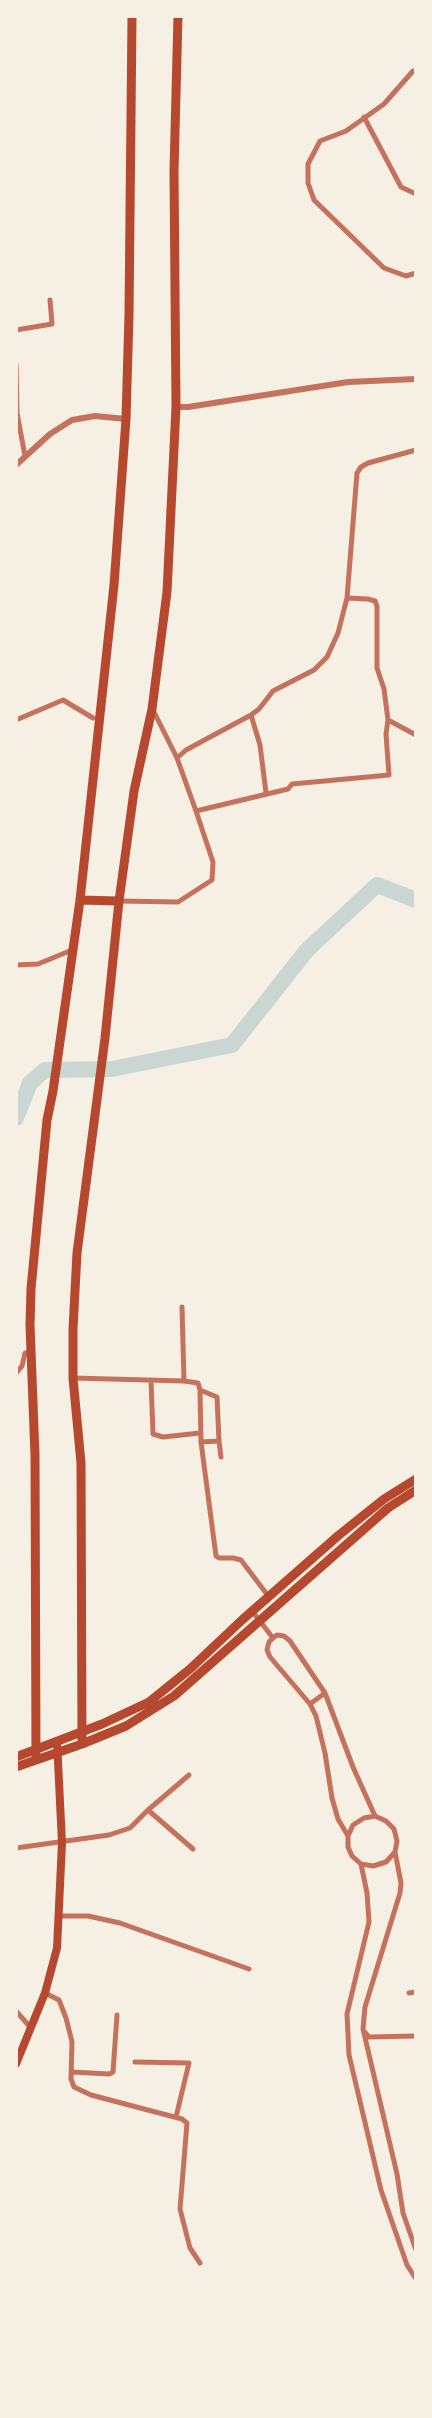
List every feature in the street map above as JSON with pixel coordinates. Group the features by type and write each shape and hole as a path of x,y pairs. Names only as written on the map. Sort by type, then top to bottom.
{"highway":[{"path":"36,1760 35,1455 30,1298 47,1120 53,1091 80,900 114,585 126,419 132,16"},
{"path":"82,1744 81,1463 73,1378 73,1329 77,1253 105,1038 119,902 134,792 152,709 167,592 176,407 174,170 178,16"},
{"path":"80,900 119,902"},
{"path":"16,1757 149,1702 190,1669 339,1534 384,1499 416,1479"},
{"path":"16,1767 126,1726 174,1696 258,1620 388,1508 416,1490"}],"main road":[{"path":"16,2064 45,1993 57,1948 60,1916 62,1840 57,1740"}],"street":[{"path":"416,73 413,71 384,104 346,131 320,141 308,164 308,183 314,200 384,268 406,276 416,273"},
{"path":"364,117 402,187 416,194"},
{"path":"16,330 52,324 50,300"},
{"path":"16,364 17,413 25,456"},
{"path":"176,407 188,407 348,382 416,379"},
{"path":"16,465 50,434 72,420 95,416 126,419"},
{"path":"177,758 186,750 251,715 274,692 296,682 314,670 327,657 338,633 347,598 357,474 361,467 368,463 416,450"},
{"path":"196,811 288,789 292,784 389,775 386,734 388,720 384,689 377,668 376,602 368,599 347,598"},
{"path":"16,720 63,700 93,718"},
{"path":"119,902 178,902 212,880 213,862 196,811 177,758 152,709"},
{"path":"251,715 260,744 266,793"},
{"path":"388,720 416,735"},
{"path":"16,965 38,964 72,950"},
{"path":"182,1307 184,1381"},
{"path":"16,1373 22,1366 25,1353 32,1351"},
{"path":"73,1378 198,1383 200,1390 200,1433 216,1556 219,1558 241,1560 269,1597"},
{"path":"151,1380 152,1434 163,1437 200,1433"},
{"path":"200,1390 217,1397 221,1457"},
{"path":"201,1442 219,1441"},
{"path":"252,1611 271,1640"},
{"path":"348,1836 338,1819 332,1798 321,1735 310,1704 270,1657 267,1650 271,1640 277,1635 284,1636 290,1640 325,1693 353,1767 375,1816"},
{"path":"310,1704 325,1693"},
{"path":"16,1848 62,1840 109,1835 130,1828 189,1775"},
{"path":"148,1810 193,1850"},
{"path":"395,1852 386,1862 374,1866 361,1864 352,1856 348,1846 348,1836 354,1825 364,1818 375,1816 386,1821 394,1829 397,1841 395,1852 401,1883 400,1894 365,2007 363,2029 397,2174 403,2213 416,2250"},
{"path":"361,1864 367,1893 369,1922 347,2014 349,2055 390,2217 407,2265 416,2279"},
{"path":"60,1916 88,1916 120,1923 249,1969"},
{"path":"409,1993 416,1992"},
{"path":"45,1993 59,2000 64,2011 72,2042 72,2084 81,2091 184,2120 187,2126 180,2209 190,2248 200,2263"},
{"path":"16,2011 31,2028"},
{"path":"72,2072 109,2074 113,2072 117,2015"},
{"path":"363,2029 369,2037 416,2036"},
{"path":"135,2062 189,2063 176,2117"},
{"path":"390,2217 403,2213"}],"waterway":[{"path":"16,1118 30,1083 45,1070 112,1069 232,1045 307,950 377,885 416,900"}]}
